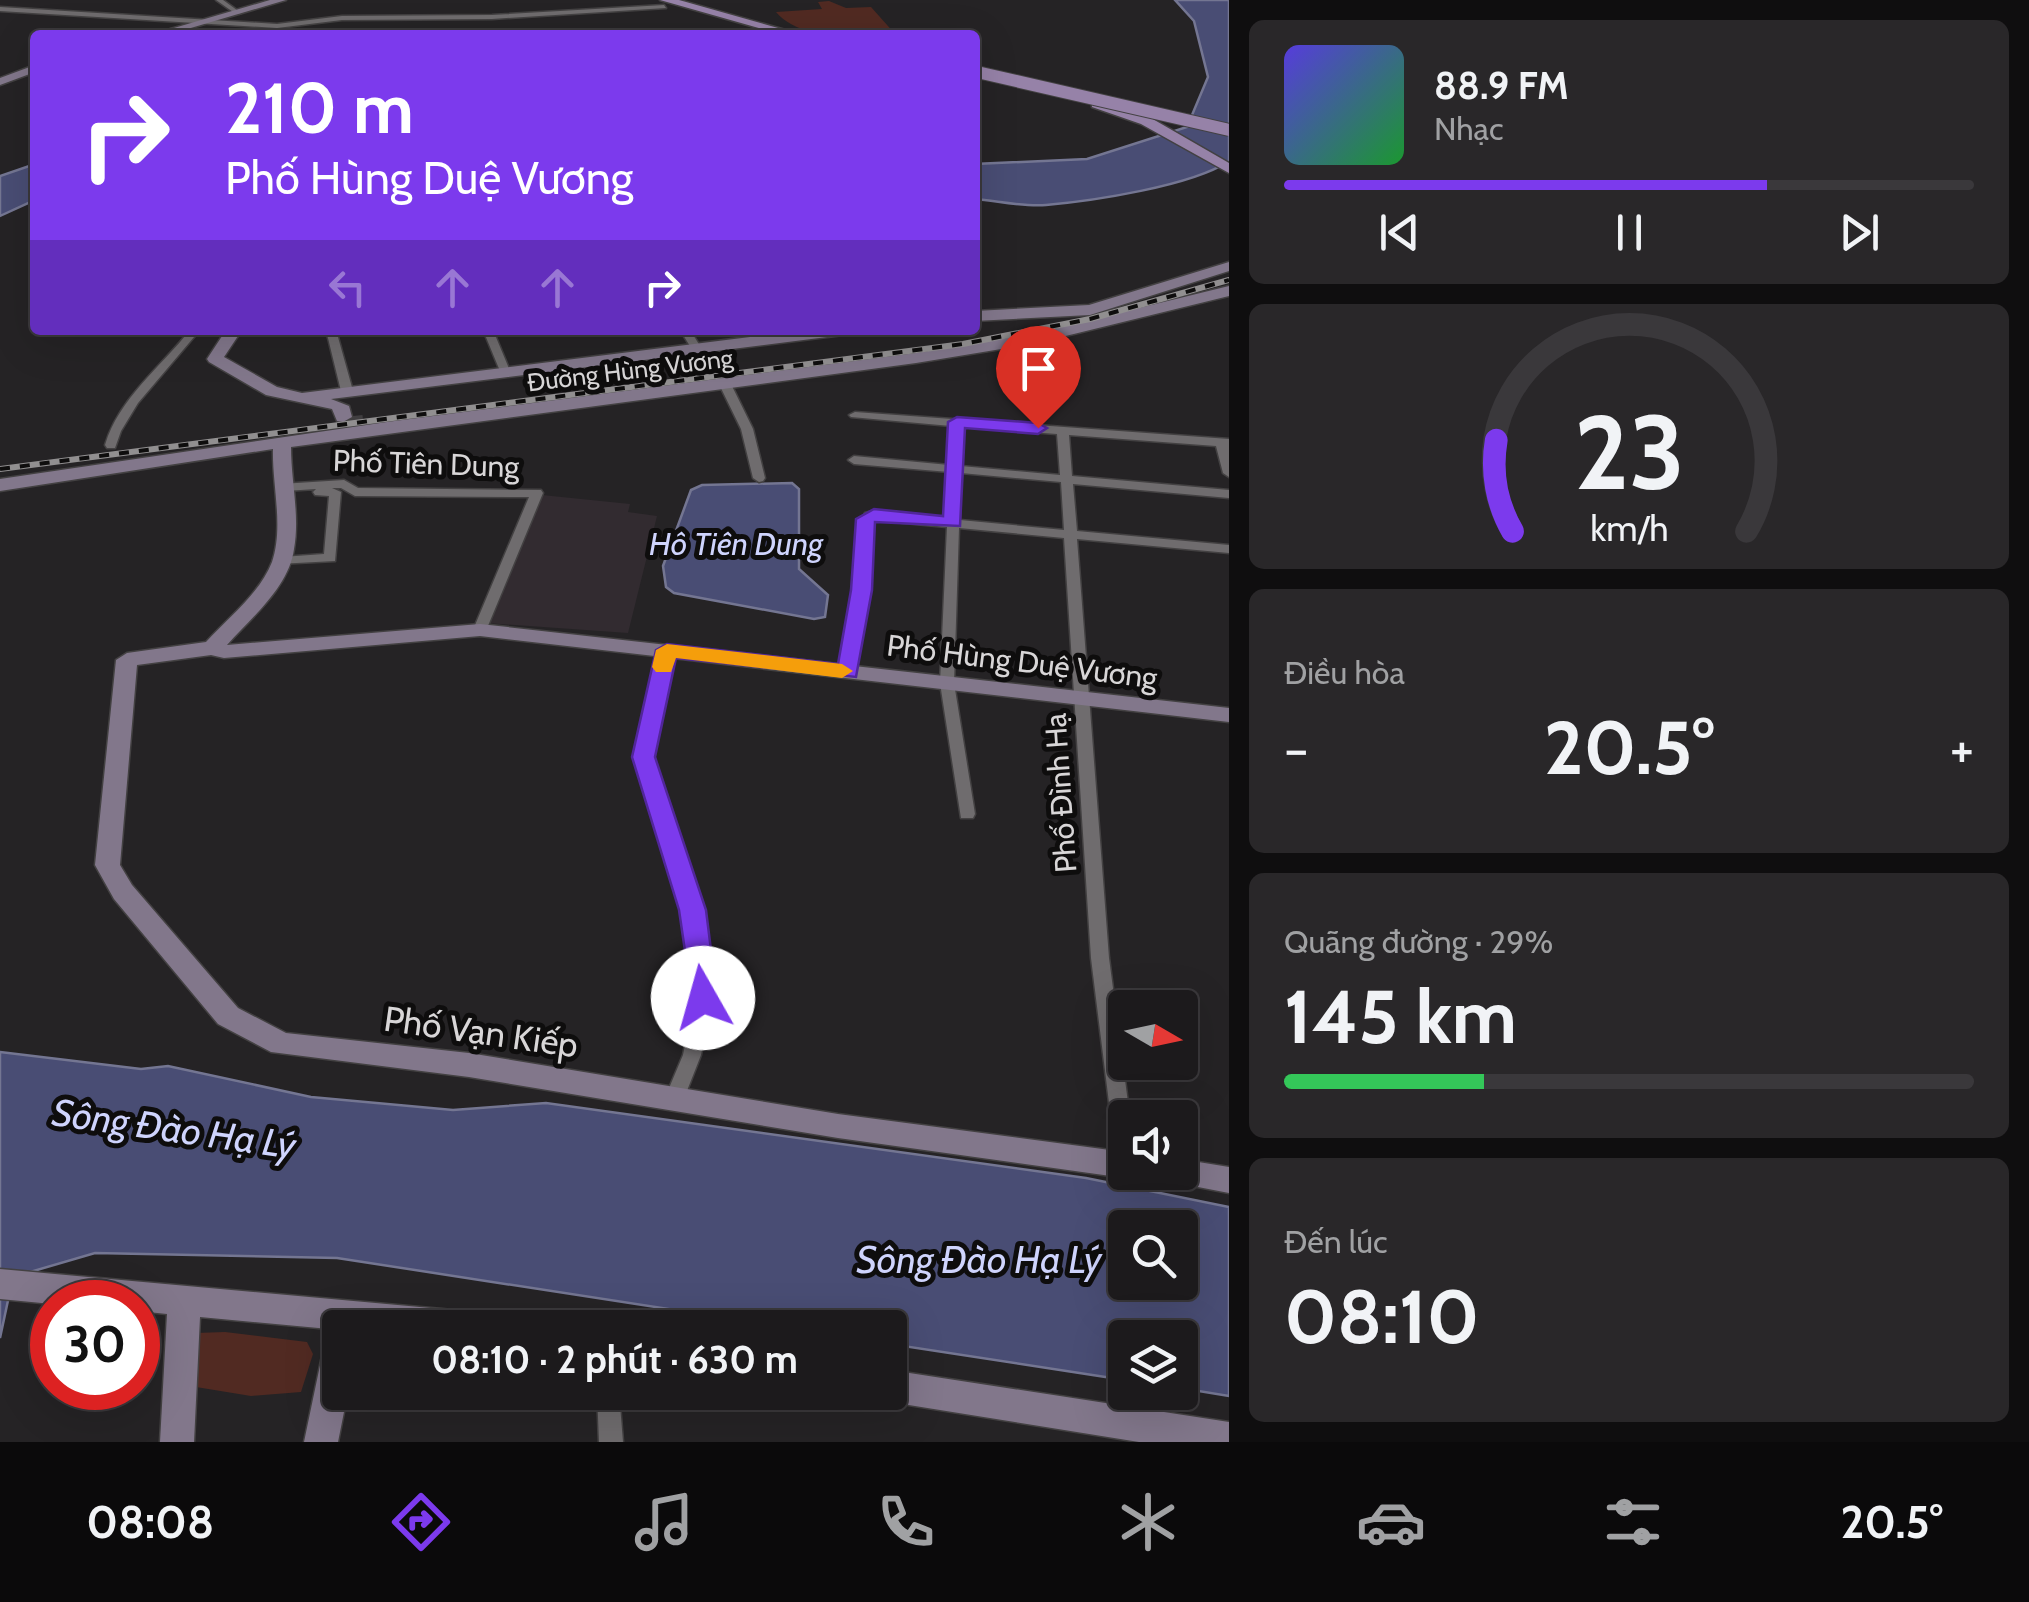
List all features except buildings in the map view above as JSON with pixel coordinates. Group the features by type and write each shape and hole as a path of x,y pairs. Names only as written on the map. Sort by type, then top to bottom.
{"main road":[{"path":"643,0 752,30"},
{"path":"980,72 1124,106 1166,110 1229,127"},
{"path":"980,72 1229,127"},
{"path":"1124,106 1229,169"}],"street":[{"path":"219,0 238,12"},
{"path":"174,30 282,0"},
{"path":"0,9 277,26 342,18 492,17 665,4"},
{"path":"0,82 30,70"},
{"path":"980,316 1090,310 1229,266"},
{"name":"Đường Hùng Vương","path":"0,484 282,444 349,425 724,382 1037,338 1229,291"},
{"path":"111,445 112,436 139,397 191,335"},
{"path":"231,335 215,358 272,391 340,406 349,425"},
{"path":"332,335 347,391 349,425"},
{"path":"490,335 505,371"},
{"path":"688,335 698,349"},
{"path":"299,398 805,335"},
{"path":"724,382 746,429 759,478"},
{"path":"855,415 1225,442 1229,473"},
{"path":"957,422 947,683 967,814"},
{"name":"Phố Đình Hạ","path":"1063,430 1100,958 1118,1100"},
{"path":"213,648 282,561 282,444"},
{"path":"854,460 1229,494"},
{"name":"Phố Tiên Dung","path":"285,491 344,484 355,492 536,493 480,630"},
{"path":"282,561 330,558 335,492 285,491"},
{"path":"848,672 862,590 866,519 874,514 1229,549"},
{"name":"Phố Hùng Duệ Vương","path":"127,660 213,648 224,652 480,630 1229,715"},
{"path":"667,650 644,757 692,910 703,998 692,1055 674,1100"},
{"name":"Phố Vạn Kiếp","path":"127,660 107,864 123,892 228,1016 282,1044 468,1065 674,1100 1108,1163"},
{"path":"1198,1175 1229,1180"},
{"path":"0,1284 322,1317"},
{"path":"176,1442 184,1301"},
{"path":"907,1389 1229,1439"},
{"path":"321,1442 328,1410"},
{"path":"609,1410 611,1442"}],"shaded area":[{"path":"829,1 846,8 871,7 892,30 805,30 776,12 822,9 818,2"},
{"path":"542,495 630,504 628,512 657,516 628,633 486,623"},
{"path":"225,1332 307,1342 313,1354 301,1392 251,1396 196,1387 196,1333"}],"water":[{"path":"1175,0 1229,0 1229,161 1167,185 1089,200 1019,205 980,200 980,164 1087,159 1187,127 1208,77 1194,21"},
{"path":"30,166 30,202 0,216 0,176"},
{"name":"Hô Tiên Dung","path":"792,483 799,489 799,569 828,595 825,617 814,619 674,593 666,587 663,566 691,490 702,485"},
{"name":"Sông Đào Hạ Lý","path":"0,1052 141,1069 168,1066 311,1097 453,1110 546,1103 1086,1178 1108,1182 1108,1190 1145,1190 1229,1207 1229,1396 1198,1391 1198,1320 1108,1320 1108,1377 907,1347 907,1310 675,1310 337,1258 95,1253 13,1277 0,1338"}],"tunnel":[{"path":"353,416 354,425"}],"railway":[{"path":"0,469 963,344 1090,319 1229,280"}],"slow traffic":[{"path":"663,667 667,650 842,671"}],"route":[{"path":"703,998 692,910 644,757 667,650 848,672 862,590 866,519 874,514 953,522 957,422 1038,428"}]}
